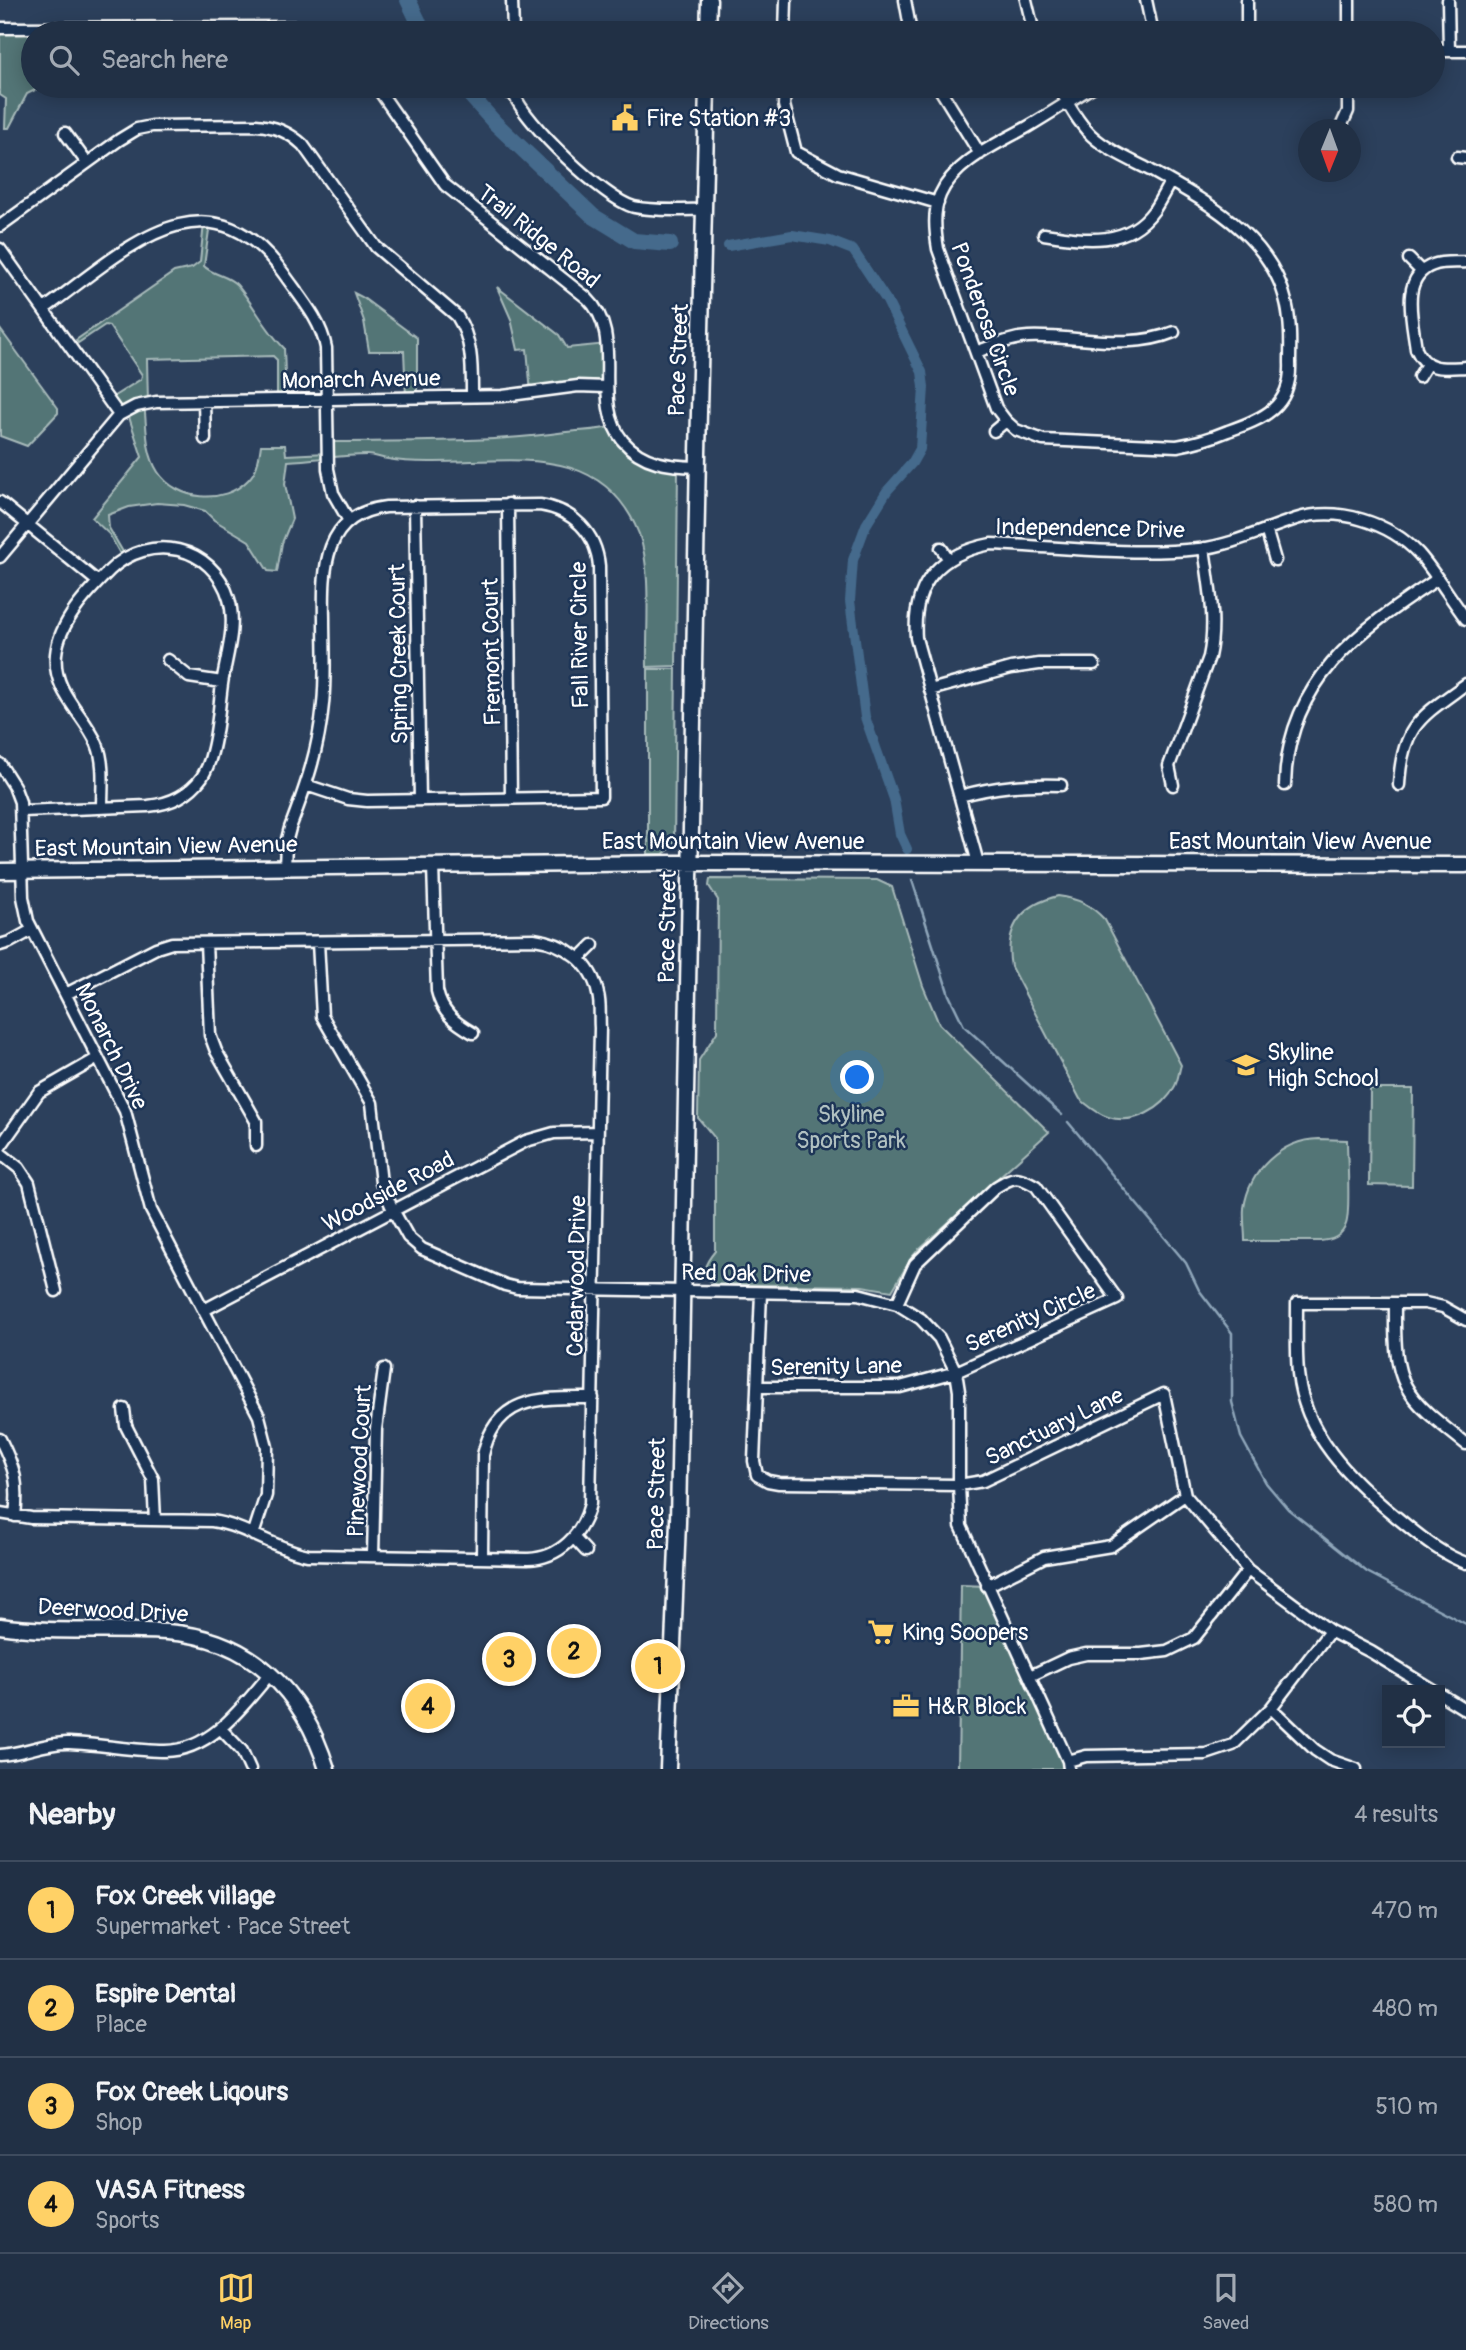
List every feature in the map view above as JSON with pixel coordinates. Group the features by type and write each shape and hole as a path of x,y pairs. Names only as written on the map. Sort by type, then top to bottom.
{"street":[{"path":"512,0 513,21"},
{"path":"708,21 709,0"},
{"path":"785,21 786,0"},
{"path":"905,0 909,21"},
{"path":"1026,0 1031,21"},
{"path":"1146,0 1150,21"},
{"path":"1247,0 1247,21"},
{"path":"1349,0 1349,21"},
{"path":"1448,0 1449,51"},
{"path":"0,28 21,28"},
{"path":"1445,51 1466,51"},
{"name":"Trail Ridge Road","path":"384,98 446,186 592,303 602,318 606,336 607,406 621,438 634,452 651,462 697,467"},
{"path":"516,98 525,115 613,197 636,208 705,210"},
{"name":"Pace Street","path":"668,1769 683,1292 697,467 707,98"},
{"path":"784,98 796,152 838,174 937,203 947,182 957,171 980,154 1076,98"},
{"path":"945,98 980,154"},
{"name":"Ponderosa Circle","path":"937,203 935,229 938,249 996,408 1006,421 1027,436 1043,440 1177,446 1194,443 1264,418 1277,405 1291,373 1289,318 1283,292 1265,255 1248,234 1227,216 1099,142 1089,133 1065,98"},
{"path":"1344,119 1348,111 1348,98"},
{"path":"0,226 126,136 147,127 274,127 285,131 308,152 376,247 457,316 470,346 472,396"},
{"path":"65,133 87,163"},
{"path":"1044,234 1089,241 1107,240 1125,234 1140,225 1153,212 1170,181"},
{"path":"44,309 142,239 157,230 189,222 221,226 248,238 269,255 317,322 326,348 331,485 338,504 349,521 331,544 325,567 323,704 314,763 287,837 285,868"},
{"path":"0,249 119,415 0,557"},
{"path":"1409,259 1421,271"},
{"path":"1466,262 1433,265 1421,271 1410,292 1419,356 1427,365 1439,368 1466,367"},
{"path":"976,352 1028,337 1142,342 1174,332"},
{"path":"1419,377 1427,365"},
{"name":"Monarch Avenue","path":"119,415 144,403 503,396 578,386 606,387"},
{"path":"204,401 205,439"},
{"path":"994,431 1006,421"},
{"path":"0,502 98,582"},
{"name":"Fremont Court","path":"508,504 511,799"},
{"name":"Fall River Circle","path":"306,785 357,800 601,797 598,558 589,534 572,517 556,508 540,505 376,508 349,521"},
{"name":"Spring Creek Court","path":"415,506 420,800"},
{"name":"Independence Drive","path":"948,558 972,547 990,544 1158,551 1204,548 1299,518 1341,515 1364,520 1402,539 1420,555 1466,619"},
{"path":"1266,530 1275,560"},
{"path":"22,811 163,804 180,797 198,782 206,770 212,755 231,610 221,582 207,565 185,552 151,548 124,558 98,582 65,625 58,645 56,667 63,692 99,750 102,764 102,807"},
{"path":"941,548 948,558 928,582 917,609 916,638 978,863"},
{"path":"1173,785 1169,766 1209,657 1213,638 1214,617 1204,548"},
{"path":"1285,785 1286,755 1305,705 1327,666 1344,648 1436,579"},
{"path":"168,660 189,677 222,682"},
{"path":"930,690 1011,668 1039,664 1094,664"},
{"path":"1399,785 1400,760 1412,729 1422,716 1466,684"},
{"name":"Monarch Drive","path":"0,764 18,795 22,811 24,904 32,930 125,1111 149,1205 255,1408 265,1434 266,1497 253,1535"},
{"path":"960,796 990,788 1022,784 1061,785"},
{"name":"East Mountain View Avenue","path":"0,872 690,863 1466,865"},
{"path":"433,866 436,987 439,1001 451,1019 473,1033"},
{"path":"0,945 32,930"},
{"path":"66,994 160,946 172,943 544,940 561,946 579,959 593,945"},
{"name":"Red Oak Drive","path":"318,942 322,1016 372,1103 381,1183 408,1237 422,1249 505,1285 522,1289 858,1294 897,1304 921,1318 939,1339 956,1372 960,1391 961,1526 1069,1765"},
{"path":"205,943 209,1035 256,1121 256,1146"},
{"name":"Cedarwood Drive","path":"574,1538 583,1524 590,1504 596,1290 599,999 594,982 579,959"},
{"path":"0,1147 39,1092 98,1058"},
{"name":"Woodside Road","path":"204,1310 532,1138 554,1133 597,1132"},
{"path":"0,1153 19,1168 29,1183 55,1291"},
{"name":"Serenity Circle","path":"897,1304 915,1264 996,1187 1011,1178 1023,1179 1036,1186 1118,1299 956,1372"},
{"path":"757,1387 761,1293"},
{"path":"1466,1320 1443,1307 1424,1303 1297,1303 1298,1375 1307,1407 1334,1458 1352,1479 1435,1548 1466,1563"},
{"path":"1395,1303 1395,1349 1402,1380 1409,1394 1422,1410 1466,1444"},
{"name":"Pinewood Court","path":"373,1556 376,1429 384,1368"},
{"name":"Serenity Lane","path":"757,1387 900,1387 956,1372"},
{"name":"Sanctuary Lane","path":"757,1387 754,1461 758,1475 768,1481 959,1485 983,1481 1164,1394 1185,1495"},
{"path":"482,1558 483,1460 486,1443 495,1428 510,1412 530,1401 545,1398 593,1398"},
{"path":"124,1409 126,1426 153,1479 155,1520"},
{"path":"0,1439 17,1477 15,1516"},
{"path":"987,1586 1044,1557 1111,1546 1185,1495 1248,1570 1330,1631 1425,1685"},
{"path":"0,1513 15,1516 212,1521 305,1554 538,1558 555,1552 574,1538 586,1551"},
{"path":"1030,1676 1068,1658 1086,1654 1167,1651 1194,1638 1248,1570"},
{"name":"Deerwood Drive","path":"1,1629 179,1633 229,1648 270,1674 301,1709 315,1735 327,1769"},
{"path":"1069,1765 1086,1755 1206,1754 1233,1745 1271,1709 1330,1631"},
{"path":"0,1755 67,1742 176,1750 199,1743 220,1728 270,1674"},
{"path":"1445,1697 1466,1710"},
{"path":"1271,1709 1315,1750 1330,1760 1356,1769"},
{"path":"220,1728 237,1745 250,1769"}],"green space":[{"path":"0,28 21,28 21,98 25,98 9,128 5,128 6,99 0,95"},
{"path":"204,223 210,223 204,266 237,285 284,348 286,399 277,400 277,360 273,356 147,359 148,403 144,404 147,439 154,464 166,482 188,494 214,496 226,493 238,488 254,472 261,445 285,445 286,455 327,453 328,442 477,440 596,430 614,426 627,445 678,467 676,666 647,667 646,564 639,534 623,504 602,483 578,470 551,463 522,460 409,462 367,455 288,461 285,484 292,519 282,543 277,572 268,571 249,541 214,520 205,511 184,505 157,503 129,507 108,515 109,528 126,557 123,559 109,534 92,518 142,457 127,411 119,415 108,400 141,379 142,375 109,326 105,325 78,343 76,340 174,272 192,268 200,262"},
{"path":"497,287 559,335 567,348 607,344 606,387 531,393 527,349 518,350 511,319"},
{"path":"354,293 417,338 417,396 406,397 404,351 369,351 364,321"},
{"path":"0,329 58,408 58,413 27,446 0,436"},
{"path":"648,669 676,669 674,846 663,854 648,854"},
{"name":"Skyline Sports Park","path":"710,879 877,880 892,887 923,986 939,1024 1049,1132 919,1249 892,1291 862,1286 715,1284 706,1277 706,1264 715,1251 715,1138 698,1118 699,1060 717,1032 718,900 709,886"},
{"path":"1058,896 1084,903 1105,920 1181,1065 1170,1095 1146,1114 1127,1119 1108,1117 1080,1099 1011,967 1010,941 1018,920 1034,905"},
{"path":"1370,1089 1413,1089 1412,1186 1369,1185"},
{"path":"1319,1139 1347,1140 1348,1208 1342,1232 1332,1239 1320,1241 1245,1241 1244,1208 1252,1182 1260,1170 1269,1160 1292,1145"},
{"path":"961,1585 987,1586 1069,1769 958,1769"}],"waterway":[{"path":"408,0 418,21"},
{"path":"473,98 495,123 593,216 634,241 670,244"},
{"path":"728,246 792,235 830,241 853,250 887,301 922,372 924,387 920,449 912,463 887,491 866,525 853,560 850,601 865,717 894,799 900,834 907,849"},
{"path":"912,880 949,995 964,1026 1062,1115"},
{"path":"1068,1122 1186,1263 1199,1290 1232,1333 1232,1402 1241,1437 1266,1483 1288,1509 1367,1572 1466,1624"}],"place":[{"name":"Fire Station #3","path":"625,118"},
{"name":"Skyline High School","path":"1246,1065"},
{"name":"King Soopers","path":"881,1632"},
{"name":"Espire Dental","path":"574,1651"},
{"name":"Fox Creek Liqours","path":"509,1659"},
{"name":"Fox Creek village","path":"658,1666"},
{"name":"VASA Fitness","path":"428,1706"},
{"name":"H&R Block","path":"906,1706"}]}
